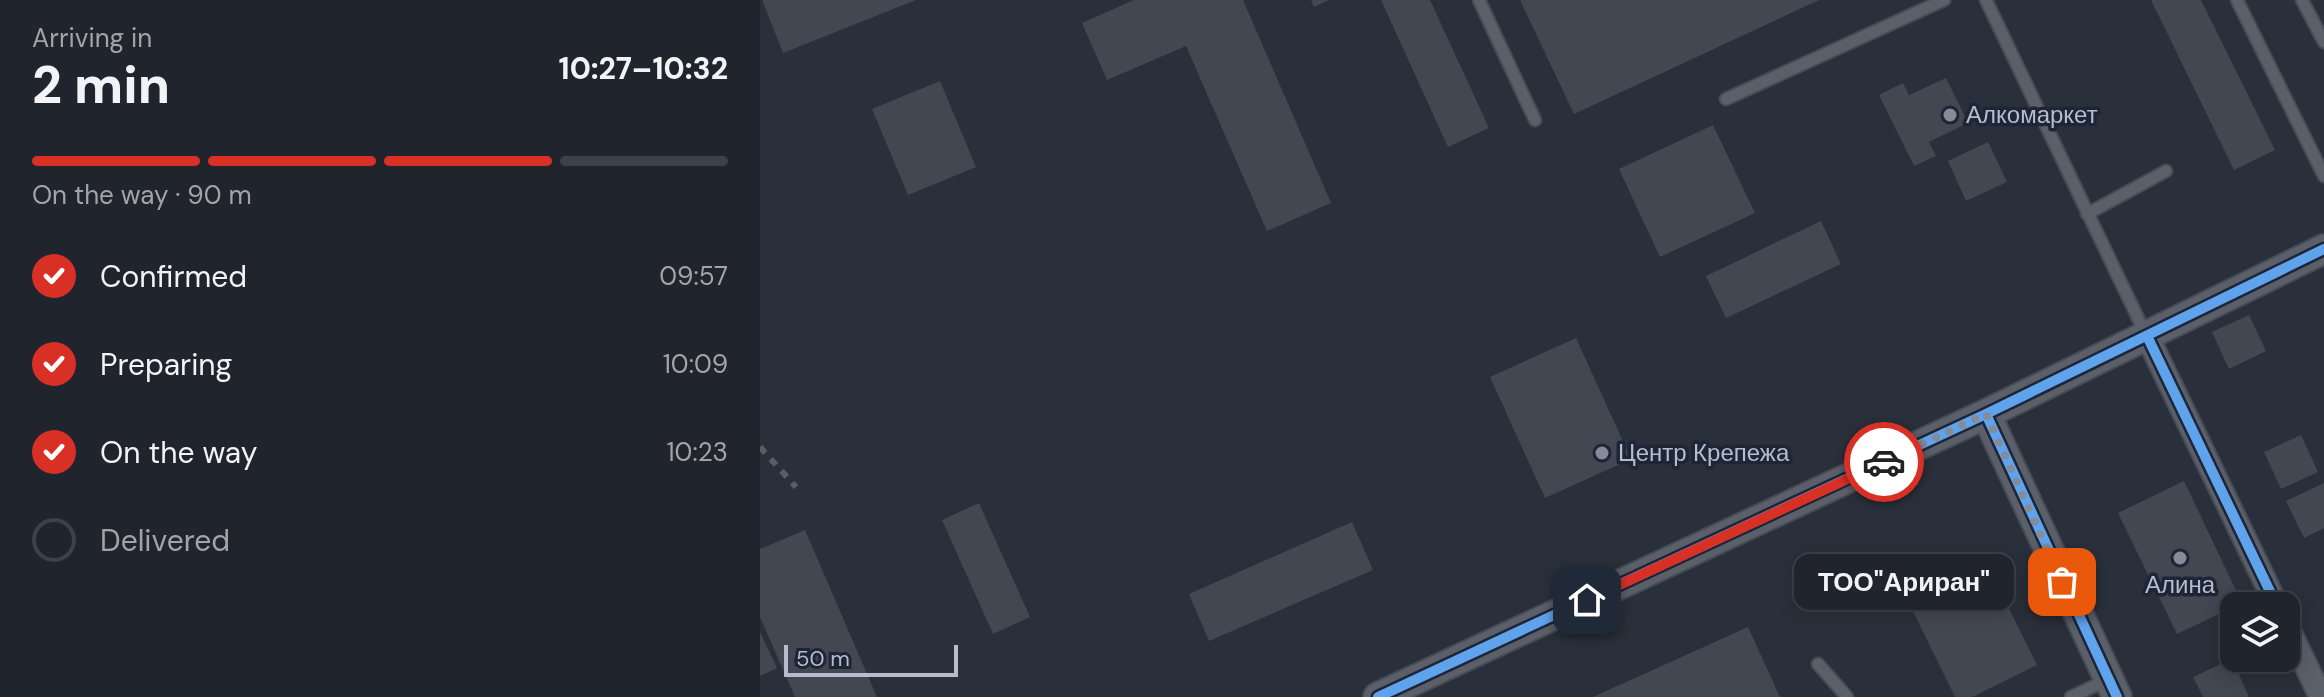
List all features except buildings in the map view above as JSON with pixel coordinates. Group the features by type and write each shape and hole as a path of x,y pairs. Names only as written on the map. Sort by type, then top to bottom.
{"street":[{"path":"1378,697 1986,414 2324,249"},
{"path":"2147,336 2270,592"},
{"path":"1986,414 2113,688"},
{"path":"2300,653 2321,697"}],"lane":[{"path":"1479,0 1535,120"},
{"path":"1726,99 1944,0"},
{"path":"1986,0 2147,336"},
{"path":"2237,0 2324,176"},
{"path":"2302,0 2324,42"},
{"path":"2087,214 2166,171"},
{"path":"1818,664 1847,697"},
{"path":"2071,697 2113,688"}],"railway":[{"path":"760,447 796,487"}],"cycle path":[{"path":"1378,697 1986,414 2324,249"},
{"path":"2147,336 2270,592"},
{"path":"1986,414 2117,697"}],"way so far":[{"path":"1884,462 1986,414 2062,582"}],"place":[{"name":"Алкомаркет","path":"1950,115"},
{"name":"Центр Крепежа","path":"1602,453"},
{"name":"Алина","path":"2180,558"},
{"name":"ТОО\"Ариран\"","path":"2062,582"}],"route":[{"path":"1587,600 1884,462"}]}
